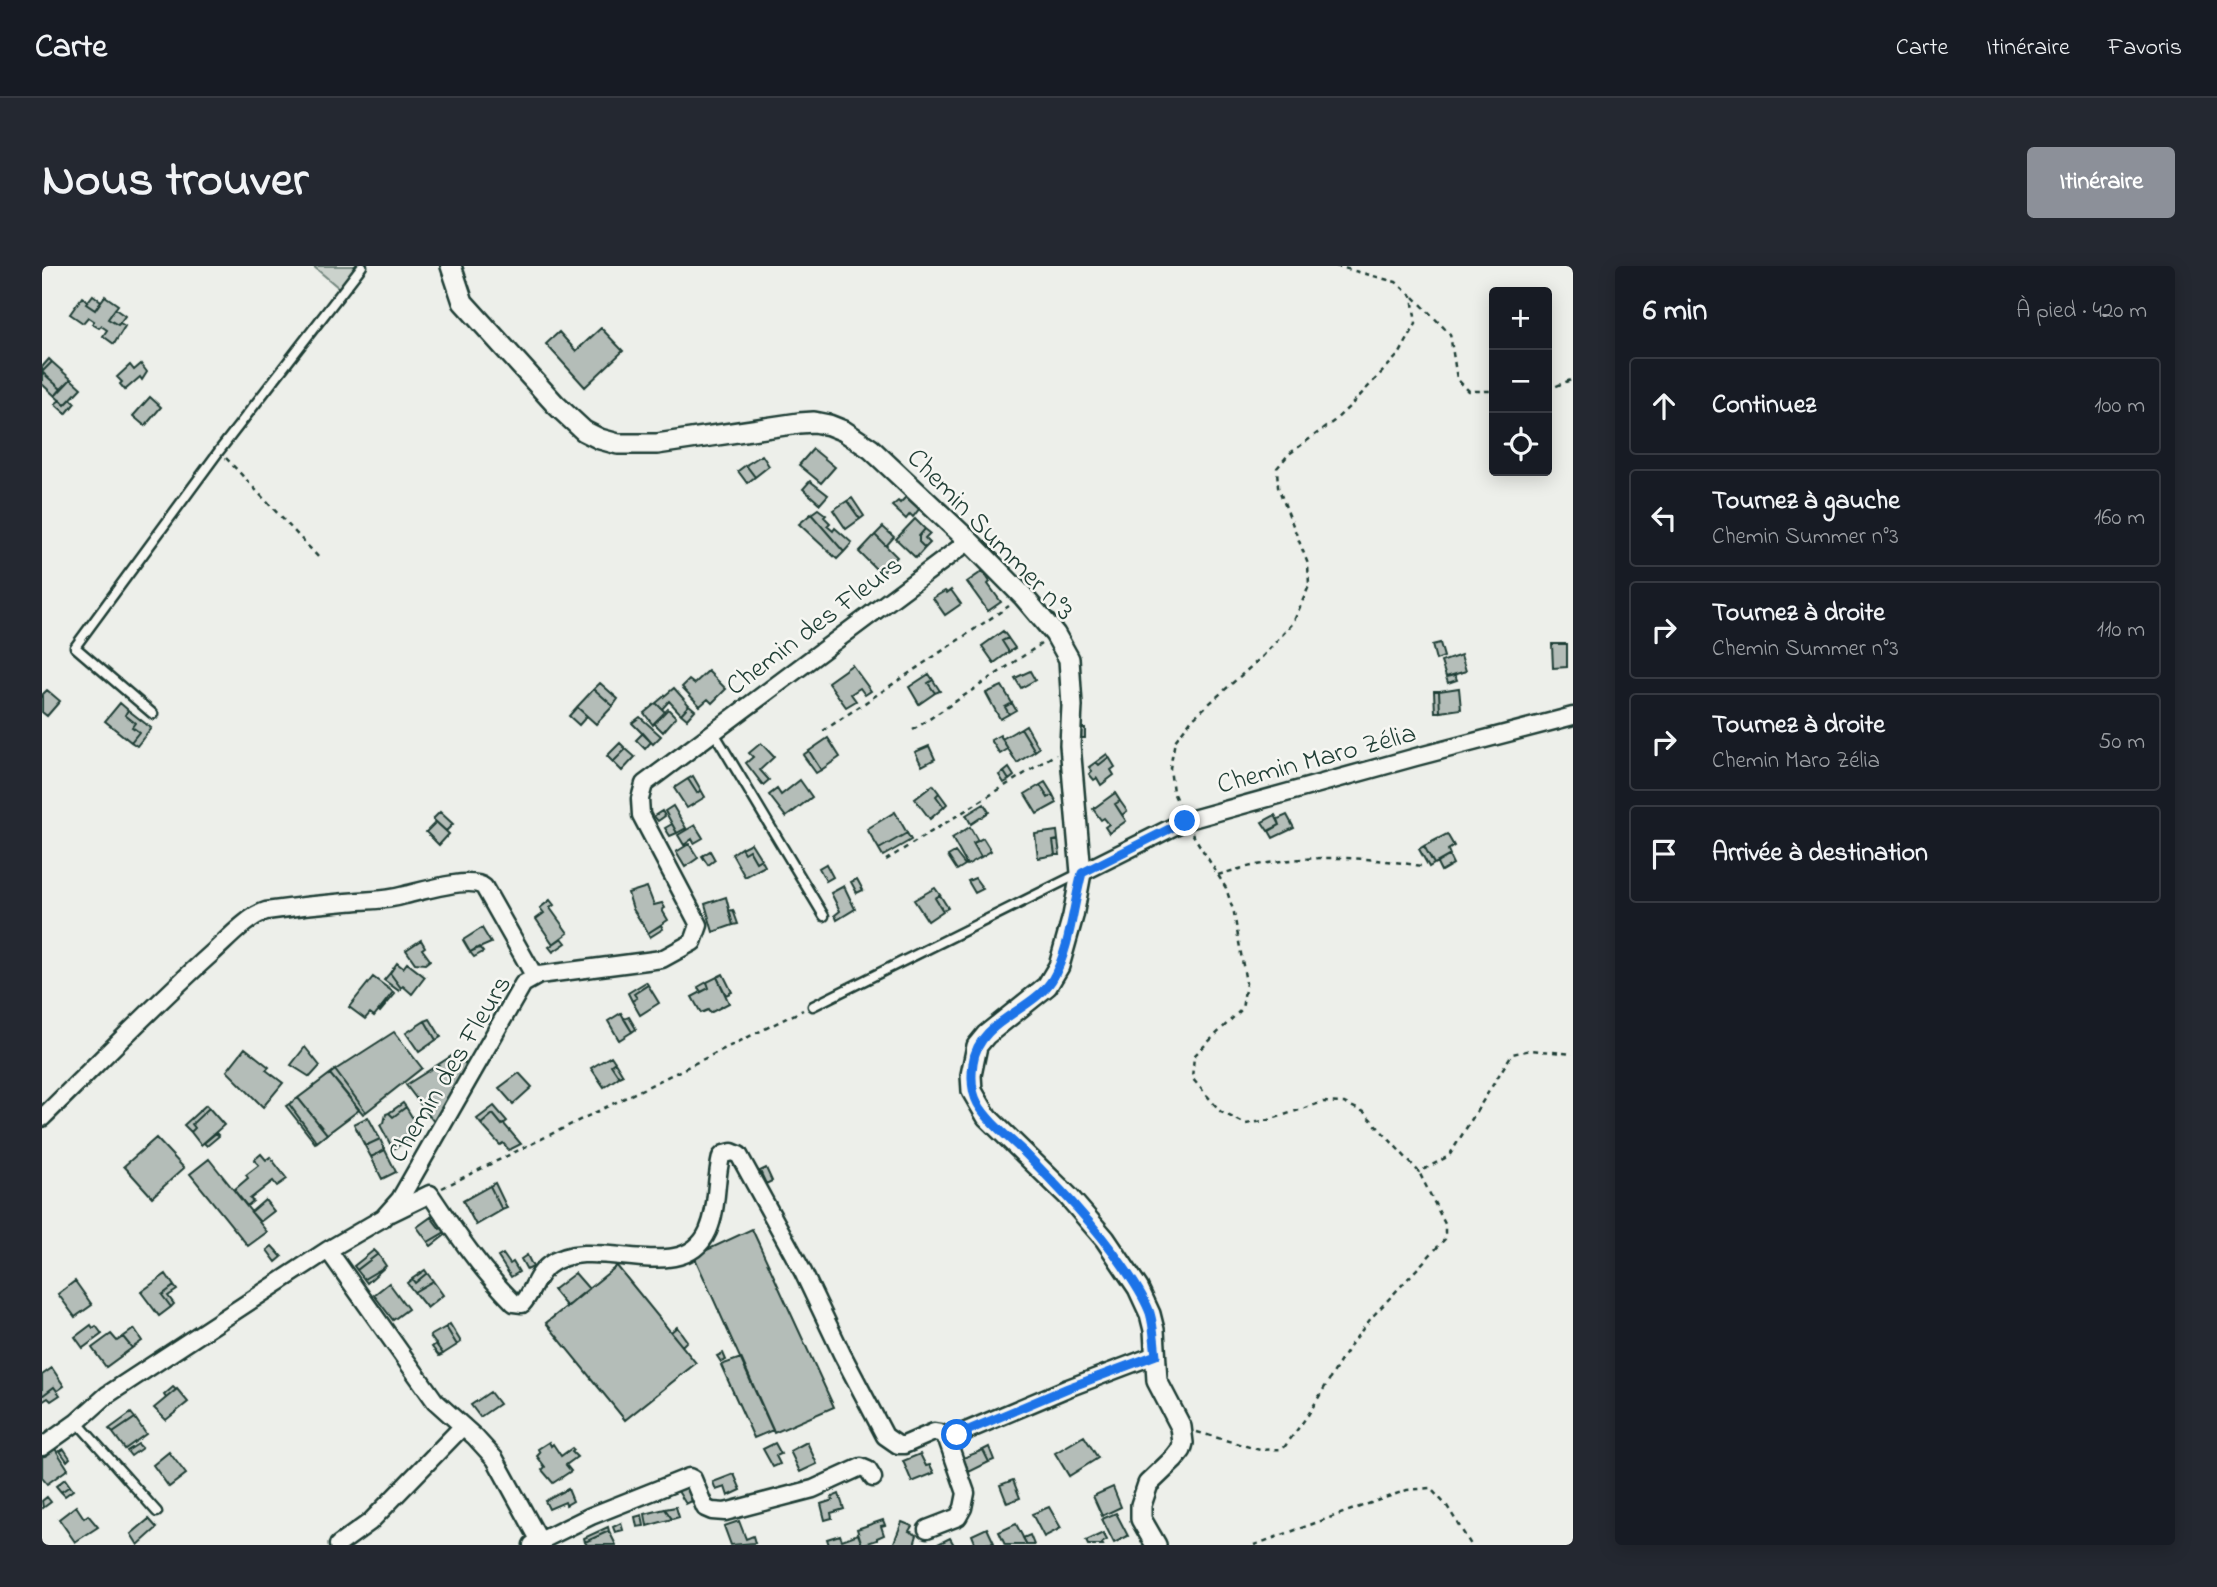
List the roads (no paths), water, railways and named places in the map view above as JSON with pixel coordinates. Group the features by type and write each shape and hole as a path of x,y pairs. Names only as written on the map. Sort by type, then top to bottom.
{"street":[{"name":"Chemin Summer n°3","path":"451,266 463,302 556,405 584,431 600,439 618,444 657,444 814,422 844,431 871,449 969,541 1023,596 1055,634 1069,659 1072,706 1070,745 1082,873 1073,916 1053,978 976,1046 971,1075 972,1091 987,1117 1068,1196 1105,1239 1145,1303 1154,1330 1157,1381 1181,1427 1183,1443 1181,1450 1148,1484 1141,1506 1141,1519 1156,1545"},
{"name":"Chemin des Fleurs","path":"42,1447 78,1422 107,1395 328,1250 383,1218 400,1199 523,984 539,975 662,959 693,942 699,925 641,815 640,799 644,784 969,541"},
{"name":"Chemin Maro Zélia","path":"1082,873 1185,821 1573,716"},
{"path":"42,1118 180,982 238,930 266,911 349,901 389,900 471,882 484,887 535,977"},
{"path":"383,1218 429,1194 493,1282 514,1303 522,1304 538,1276 549,1265 562,1258 587,1253 648,1258 685,1255 698,1246 713,1218 721,1157 732,1152 739,1155 803,1272 885,1436 898,1445 934,1432 947,1439 966,1493 964,1508 958,1517 927,1529"},
{"path":"328,1250 435,1401 495,1459 538,1544 615,1506 689,1477 693,1479 705,1508 725,1512 813,1489 861,1467 869,1470 873,1478"},
{"path":"947,1439 1068,1388 1156,1355"},
{"path":"338,1545 370,1522 463,1426"}],"lane":[{"path":"153,714 75,647 219,451 362,266"},
{"path":"713,731 824,916"},
{"path":"813,1006 1082,873"},
{"path":"78,1422 158,1512"}]}
